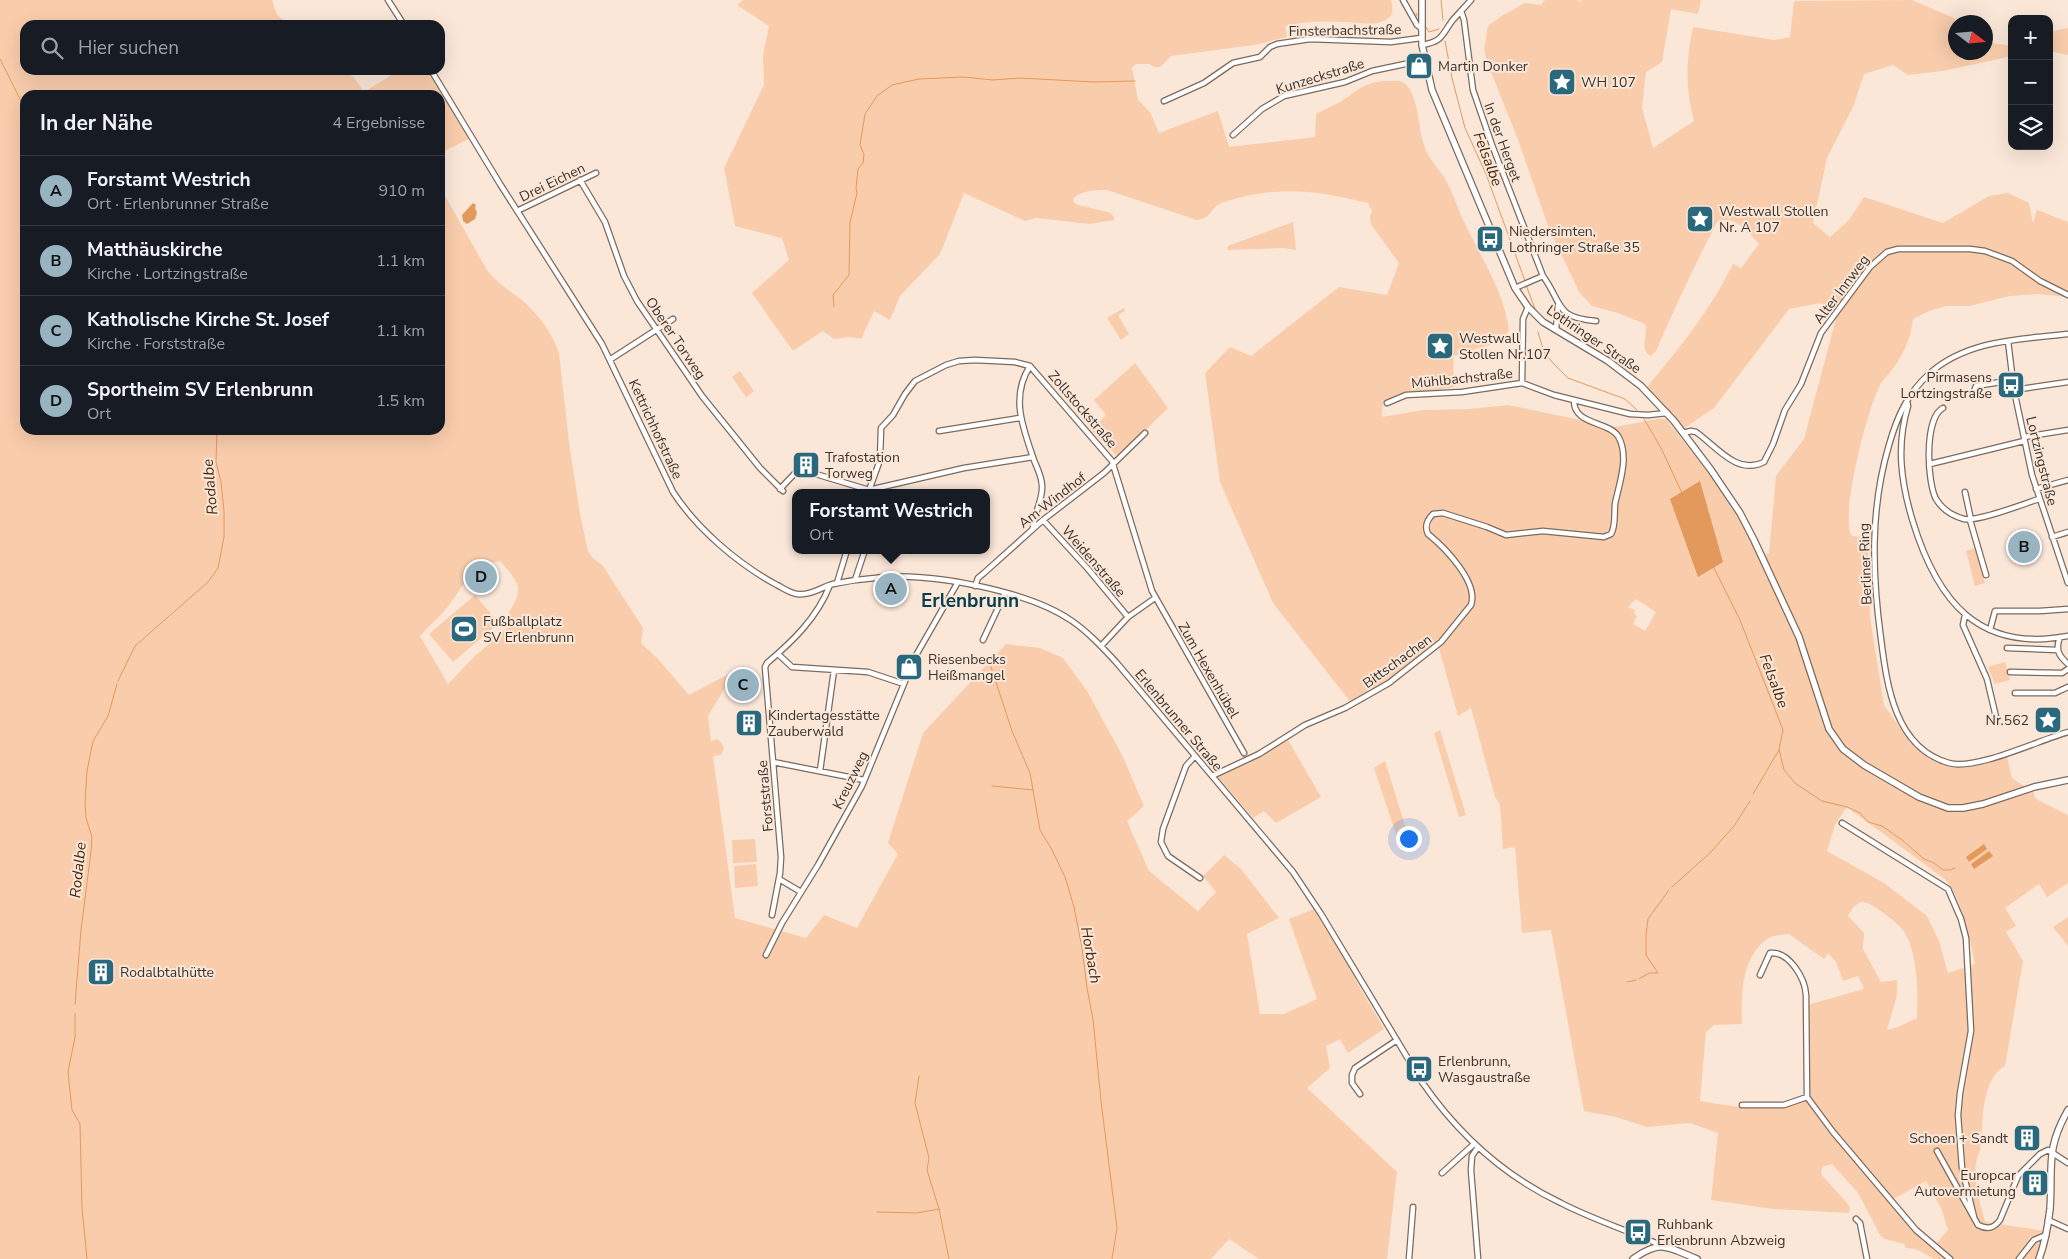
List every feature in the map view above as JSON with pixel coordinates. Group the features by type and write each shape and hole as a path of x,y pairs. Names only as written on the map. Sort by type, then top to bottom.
{"main road":[{"name":"Lothringer Straße","path":"1422,0 1422,45 1434,98 1514,288 1528,307 1544,322 1626,373 1667,413 1723,487 1745,522 1802,645 1825,719 1838,744 1864,765 1927,800 1948,808 1972,807 2034,787 2068,780"},
{"path":"2039,1259 2048,1220 2051,1152 2056,1135 2068,1110"},
{"path":"1633,1259 1650,1248 1664,1246 1697,1259"}],"street":[{"path":"388,0 401,20"},
{"path":"1403,0 1417,25 1421,28"},
{"path":"1422,45 1435,42 1445,35 1450,24 1471,0"},
{"name":"In der Herget","path":"1461,11 1464,20 1468,69 1473,90 1543,276 1553,289 1558,305 1556,330"},
{"name":"Finsterbachstraße","path":"1164,101 1195,88 1238,62 1260,57 1270,47 1277,44 1310,39 1391,42 1422,38"},
{"name":"Kunzeckstraße","path":"1233,135 1262,110 1284,96 1345,82 1372,71 1424,60"},
{"name":"Kettrichhofstraße","path":"434,75 443,90"},
{"name":"Kettrichhofstraße","path":"445,93 610,359 673,492 690,516 751,570 789,591 807,594 837,584"},
{"name":"Drei Eichen","path":"517,211 596,173"},
{"name":"Oberer Torweg","path":"580,180 605,222 627,282 656,329 687,375 740,444 782,490 800,468 863,489"},
{"name":"Alter Innweg","path":"1683,433 1689,431 1696,432 1729,459 1737,463 1752,466 1764,462 1785,410 1801,384 1821,333 1870,267 1882,255 1894,249 1970,249 1985,251 2012,261 2040,281 2068,294"},
{"path":"1514,288 1543,276"},
{"path":"1558,305 1567,314 1596,321"},
{"name":"Mühlbachstraße","path":"1387,403 1406,395 1467,391 1522,383 1523,319 1528,307"},
{"path":"610,359 674,319"},
{"name":"Berliner Ring","path":"2068,334 2008,341 1972,350 1945,362 1922,380 1898,416 1890,441 1877,495 1873,558 1886,679 1891,698 1904,728 1917,745 1930,755 1956,765 1980,762 2068,732"},
{"name":"Lortzingstraße","path":"2008,341 2014,390 2036,489 2068,582"},
{"name":"Zollstockstraße","path":"870,489 880,460 881,428 894,415 905,394 915,381 946,365 959,361 1015,362 1030,366 1109,456 1114,465 1155,598"},
{"path":"1030,366 1024,378 1019,397 1020,418 1042,485 1033,528"},
{"path":"1972,396 1976,386 2013,380"},
{"path":"2014,390 2068,382"},
{"path":"1522,383 1545,392 1634,414 1655,415 1667,413"},
{"name":"Bittschachen","path":"1212,776 1259,754 1306,725 1366,698 1408,670 1442,642 1473,598 1464,575 1451,557 1426,530 1428,518 1433,514 1443,514 1487,527 1506,535 1543,531 1604,537 1611,534 1622,477 1619,440 1615,433 1578,412 1573,406 1574,400"},
{"path":"1907,400 1908,406 1900,443 1903,483 1920,544 1940,587 1949,600 1965,616 1990,630 2018,637 2042,639 2068,636"},
{"path":"1943,408 1936,415 1929,447 1932,485 1938,502 1951,513 1970,520 2039,499"},
{"path":"939,431 1020,418"},
{"path":"1930,464 2024,439 2068,430"},
{"name":"Am Windhof","path":"975,586 978,578 1033,528 1114,465 1145,434"},
{"path":"1890,441 1900,443"},
{"path":"877,489 964,468 1033,457"},
{"path":"2036,489 2068,480"},
{"path":"1965,492 1970,520 1986,576"},
{"name":"Weidenstraße","path":"1043,520 1128,617"},
{"path":"2052,537 2068,532"},
{"path":"837,584 845,554"},
{"path":"856,580 864,554"},
{"name":"Erlenbrunner Straße","path":"837,584 890,577 958,582 1005,593 1054,611 1070,620 1101,646 1299,881 1434,1098 1476,1146 1506,1171 1544,1195 1664,1246"},
{"name":"Kreuzweg","path":"766,955 786,915 818,866 864,780 918,652 958,582"},
{"name":"Forststraße","path":"772,915 779,879 781,848 765,667 806,626 830,585"},
{"path":"983,640 1005,593"},
{"path":"1101,646 1128,617 1155,598"},
{"name":"Zum Hexenhübel","path":"1155,598 1244,753"},
{"path":"1990,630 1995,611 2040,612 2068,609"},
{"path":"1965,616 1963,625 1987,679 1996,717"},
{"path":"2060,637 2057,650 2061,658 2068,664"},
{"path":"2007,648 2057,650"},
{"path":"778,654 792,668 874,673 904,684"},
{"path":"2010,672 2062,673 2068,669"},
{"path":"820,771 834,670"},
{"path":"2015,693 2055,693 2068,687"},
{"path":"1195,756 1186,766 1163,829 1161,842 1168,856 1200,878"},
{"path":"773,762 864,780"},
{"path":"1842,823 1948,889 1961,919 1966,938 1971,1031 1958,1114 1962,1168 1974,1217"},
{"path":"779,879 801,892"},
{"path":"1760,975 1767,956 1774,952 1788,960 1805,984 1808,1098 1838,1138 1916,1230 1950,1259"},
{"path":"1360,1094 1352,1083 1352,1075 1355,1068 1397,1040"},
{"path":"1742,1105 1784,1104 1808,1098"},
{"path":"1442,1173 1476,1146"},
{"path":"1476,1146 1472,1156 1471,1170 1478,1259"},
{"path":"1936,1151 1978,1225 1987,1228 1995,1226 2006,1210 2022,1170 2043,1151 2051,1152 2068,1163"},
{"path":"1409,1259 1413,1207"},
{"path":"1856,1219 1860,1223 1867,1259"},
{"path":"2048,1220 2068,1229"},
{"path":"2018,1259 2034,1240 2046,1235"},
{"path":"1645,1238 1650,1248"}],"shaded area":[{"path":"0,0 272,0 277,15 284,20 20,20 20,75 351,75 363,90 20,90 20,435 445,435 445,196 487,270 499,283 534,312 549,331 556,346 559,353 569,442 580,514 588,551 603,566 643,628 641,643 658,659 689,695 744,666 730,680 708,716 711,741 717,739 722,743 724,749 721,755 713,756 735,918 806,938 824,915 857,928 898,854 888,843 923,733 1006,644 1040,648 1063,658 1087,691 1122,755 1144,806 1127,821 1149,871 1198,911 1216,892 1203,876 1224,855 1241,869 1279,918 1247,934 1260,1014 1284,1014 1317,999 1289,919 1314,909 1357,978 1355,979 1384,1029 1348,1053 1340,1039 1326,1046 1330,1068 1307,1088 1397,1172 1387,1259 1259,1259 1229,1239 1211,1259 0,1259","holes":["500,561 517,583 518,595 504,620 507,628 474,657 448,684 420,636 446,609 470,577 482,567"]},
{"path":"743,0 1391,0 1391,15 1386,20 1377,23 1307,22 1285,26 1287,37 1254,45 1171,56 1160,67 1154,67 1149,64 1136,64 1132,68 1138,100 1150,112 1159,133 1218,111 1229,147 1315,137 1316,114 1340,102 1357,90 1372,83 1387,81 1402,82 1408,86 1415,101 1426,150 1447,182 1464,222 1497,288 1509,330 1502,341 1453,356 1454,387 1409,393 1391,398 1383,402 1382,417 1423,410 1469,409 1508,405 1615,427 1666,419 1719,487 1742,523 1758,556 1769,553 1776,476 1804,439 1838,311 1820,303 1789,309 1714,408 1683,429 1647,387 1683,343 1704,313 1733,264 1741,268 1759,244 1741,225 1729,220 1717,222 1685,286 1656,351 1651,356 1647,353 1644,346 1645,324 1618,313 1592,306 1579,292 1548,226 1517,137 1487,62 1484,49 1488,26 1525,3 1541,5 1545,0 1577,0 1580,2 1582,0 1701,0 1698,14 1671,9 1662,62 1646,72 1642,108 1653,148 1694,121 1687,74 1693,27 1774,40 1790,37 1794,1 1912,0 1948,15 1948,60 1993,60 1993,43 2008,45 2008,57 1943,71 1908,75 1893,65 1864,74 1853,107 1827,158 1813,223 1830,237 1849,220 1864,197 1943,223 1989,196 2008,193 2029,203 2033,223 2037,210 2068,222 2068,297 2038,294 2009,296 1969,306 1946,306 1929,311 1913,319 1905,349 1881,384 1874,399 1856,463 1849,508 1849,525 1852,536 1865,538 1868,544 1870,617 1884,705 1911,744 1931,760 1954,766 1977,765 2007,757 2012,778 2034,793 2038,800 2068,815 2068,883 2047,897 2039,884 2005,908 2016,926 2006,932 2023,961 2005,1066 1997,1072 1987,1092 1984,1104 1980,1151 1975,1168 1976,1186 1985,1222 2045,1231 2036,1259 1934,1259 1916,1249 1906,1248 1904,1244 1885,1239 1880,1235 1858,1193 1832,1164 1822,1167 1821,1174 1850,1207 1849,1213 1773,1209 1711,1200 1718,1133 1690,1123 1647,1127 1616,1117 1584,1111 1551,930 1522,933 1515,847 1503,849 1500,805 1495,797 1471,708 1458,716 1438,645 1408,670 1352,704 1273,603 1220,482 1205,373 1230,347 1251,356 1339,287 1387,295 1399,263 1371,224 1370,217 1372,211 1368,203 1313,192 1280,191 1262,193 1224,202 1216,206 1206,217 1197,220 1107,190 1094,190 1076,196 1073,199 1075,204 1111,213 1114,220 1090,224 1036,218 1025,221 964,193 940,254 900,296 890,320 874,311 861,339 849,337 834,339 823,331 793,351 752,293 789,260 782,238 735,226 724,168 764,85 763,55 769,26 737,5","holes":["1636,599 1656,612 1645,631 1633,624 1637,616 1634,614 1635,610 1628,607","1847,807 1946,880 1961,909 1975,964 1948,973 1939,941 1927,916 1884,883 1827,851 1835,825","1861,902 1874,907 1900,927 1905,933 1913,953 1916,974 1917,1018 1887,1030 1897,995 1897,980 1881,982 1863,949 1864,933 1848,916 1854,906","1789,934 1824,959 1828,953 1836,962 1843,981 1858,976 1864,989 1807,1005 1809,1097 1811,1099 1769,1108 1729,1106 1700,1101 1706,1032 1714,1025 1742,1024 1744,979 1752,957 1768,938","1926,1181 1941,1208 1948,1230 1933,1247 1924,1242 1890,1203 1895,1198"]},
{"path":"2068,28 2068,55 2053,52 2053,31"},
{"path":"392,75 434,75 443,90 367,90"},
{"path":"445,94 471,138 445,151"},
{"path":"473,203 476,205 477,213 475,219 467,224 463,221 462,215"},
{"path":"1293,222 1296,250 1284,248 1227,250 1228,246"},
{"path":"1124,308 1125,311 1118,315 1129,334 1121,340 1107,318"},
{"path":"1135,363 1168,408 1118,457 1091,430 1106,415 1094,400"},
{"path":"740,371 754,391 746,397 732,377"},
{"path":"1700,481 1723,562 1698,577 1670,499"},
{"path":"1975,548 1985,583 1975,586 1966,551"},
{"name":"Fußballplatz SV Erlenbrunn","path":"475,595 499,623 453,662 429,634"},
{"path":"2005,662 2010,680 1995,684 1988,667"},
{"path":"1440,730 1466,815 1459,817 1434,733"},
{"path":"1287,738 1321,797 1276,823 1264,811 1253,818 1218,777 1260,755"},
{"path":"1385,761 1412,848 1402,852 1374,768"},
{"path":"755,839 757,862 733,863 732,840"},
{"path":"1984,844 1987,849 1969,862 1966,857"},
{"path":"1989,851 1993,856 1974,869 1971,864"},
{"path":"756,864 758,886 735,888 734,866"},
{"path":"2068,917 2068,946 2053,927"}],"waterway":[{"name":"Felsalbe","path":"1441,0 1443,20"},
{"path":"1426,27 1429,32 1439,29"},
{"name":"Felsalbe","path":"1445,41 1465,128 1486,174 1525,281"},
{"name":"Rodalbe","path":"0,59 20,99"},
{"path":"834,307 833,295 849,275 850,222 857,193 858,169 863,163 864,154 860,145 865,114 877,96 892,85 919,79 963,77 993,80 1020,78 1093,82 1135,81"},
{"name":"Felsalbe","path":"1526,285 1535,309"},
{"name":"Felsalbe","path":"1538,332 1544,352 1568,378 1625,399 1637,410"},
{"name":"Felsalbe","path":"1644,419 1661,448 1682,493"},
{"name":"Rodalbe","path":"118,681 135,646 208,582 218,568 224,537 224,511 221,482 216,462 217,435"},
{"name":"Felsalbe","path":"1713,566 1740,620 1783,730 1779,749 1784,770 1796,784 1822,801 1847,807 1860,813 1868,822 1882,826 1924,859 1934,863 1943,870 1955,868"},
{"name":"Horbach","path":"991,667 1012,731 1030,773 1040,830 1065,877 1074,907 1093,1019 1117,1228 1112,1259"},
{"name":"Rodalbe","path":"75,1004 81,930 92,837 86,818 87,771 93,741 108,716 117,684"},
{"path":"1753,794 1779,750"},
{"path":"992,786 1033,790"},
{"path":"1672,887 1711,852 1734,826 1750,801"},
{"path":"1639,979 1649,973 1658,973 1646,955 1648,919 1669,890"},
{"path":"1627,982 1636,980"},
{"name":"Rodalbe","path":"75,1013 75,1037 68,1072 72,1110 80,1124 82,1208 87,1259"},
{"path":"919,1076 915,1103 929,1158 927,1170 939,1209"},
{"path":"877,1212 917,1213 939,1209 949,1259"}],"place":[{"name":"Martin Donker","path":"1419,66"},
{"name":"WH 107","path":"1562,82"},
{"name":"Westwall Stollen Nr. A 107","path":"1700,219"},
{"name":"Niedersimten, Lothringer Straße 35","path":"1490,239"},
{"name":"Westwall Stollen Nr.107","path":"1440,346"},
{"name":"Pirmasens Lortzingstraße","path":"2011,385"},
{"name":"Trafostation Torweg","path":"806,465"},
{"name":"Matthäuskirche","path":"2024,547"},
{"name":"Sportheim SV Erlenbrunn","path":"481,577"},
{"name":"Forstamt Westrich","path":"891,589"},
{"name":"Fußballplatz SV Erlenbrunn","path":"464,629"},
{"name":"Riesenbecks Heißmangel","path":"909,667"},
{"name":"Katholische Kirche St. Josef","path":"743,685"},
{"name":"Nr.562","path":"2048,720"},
{"name":"Kindertagesstätte Zauberwald","path":"749,723"},
{"name":"Rodalbtalhütte","path":"101,972"},
{"name":"Erlenbrunn, Wasgaustraße","path":"1419,1069"},
{"name":"Schoen + Sandt","path":"2027,1138"},
{"name":"Europcar Autovermietung","path":"2035,1183"},
{"name":"Ruhbank Erlenbrunn Abzweig","path":"1638,1232"}],"district":[{"name":"Erlenbrunn","path":"970,600"}]}
